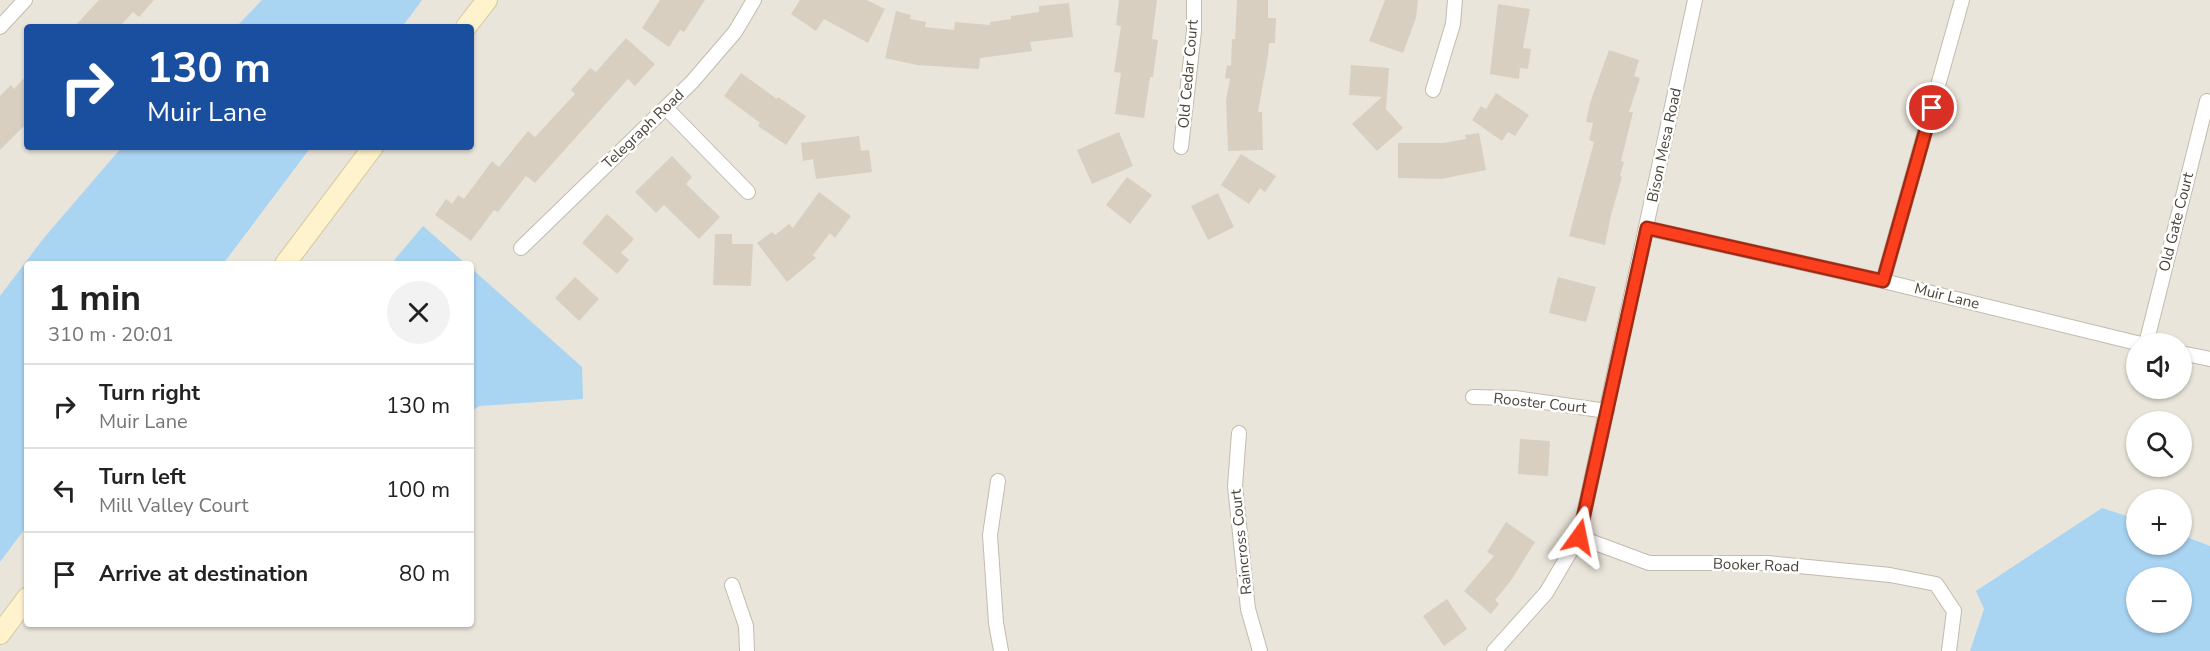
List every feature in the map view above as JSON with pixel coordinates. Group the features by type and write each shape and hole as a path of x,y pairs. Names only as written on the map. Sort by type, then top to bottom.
{"street":[{"path":"0,27 25,0"},
{"path":"468,24 487,0"},
{"name":"Telegraph Road","path":"521,248 692,82 735,32 754,0"},
{"name":"Old Cedar Court","path":"1181,147 1194,31 1194,0"},
{"path":"1433,90 1454,24 1455,0"},
{"name":"Bison Mesa Road","path":"1494,651 1546,593 1579,537 1695,0"},
{"path":"1883,281 1962,0"},
{"name":"Old Gate Court","path":"2149,333 2206,101"},
{"path":"666,108 748,192"},
{"path":"287,261 371,150"},
{"name":"Muir Lane","path":"1647,228 1883,281 2126,340"},
{"path":"2192,355 2210,359"},
{"name":"Rooster Court","path":"1473,397 1515,398 1607,411"},
{"name":"Raincross Court","path":"1239,432 1235,486 1248,609 1260,651"},
{"path":"998,481 990,535 996,623 1001,651"},
{"name":"Booker Road","path":"1579,537 1649,563 1768,563 1890,575 1936,584 1954,611 1949,651"},
{"path":"732,585 746,626 747,651"},
{"path":"0,634 24,602"}],"shaded area":[{"path":"0,0 2210,0 2210,651 0,651"}],"water":[{"path":"262,0 422,0 404,24 239,24"},
{"path":"119,150 309,150 225,261 26,261"},
{"path":"423,226 463,261 394,261"},
{"path":"24,264 24,530 0,562 0,296"},
{"path":"474,271 582,367 583,399 480,406 474,409"},
{"path":"2102,508 2126,516 2126,555 2192,555 2192,539 2210,546 2210,651 1970,651 1984,609 1976,591"}],"building":[{"path":"99,0 154,0 139,17 133,12 122,24 77,24"},
{"path":"660,0 705,0 684,32 680,30 669,47 642,28"},
{"path":"800,0 867,0 885,9 868,43 824,19 816,31 791,14"},
{"path":"1119,0 1157,0 1152,39 1158,40 1144,118 1115,114 1121,73 1114,72 1121,26 1116,25"},
{"path":"1237,0 1268,0 1268,18 1276,18 1275,43 1269,43 1258,112 1262,112 1263,150 1228,151 1226,100 1230,79 1225,78 1227,65 1231,66"},
{"path":"1385,0 1418,0 1416,18 1403,53 1369,41"},
{"path":"1069,3 1073,37 1030,42 1032,51 980,58 979,69 917,65 885,58 896,11 911,15 910,19 926,22 925,27 954,30 955,22 990,25 990,22 1011,19 1011,16 1039,12 1039,6"},
{"path":"1498,4 1530,9 1523,48 1531,49 1528,69 1520,68 1519,79 1490,74"},
{"path":"626,38 655,64 635,86 628,79 535,183 526,176 498,212 494,210 471,241 435,215 446,199 452,204 458,195 464,199 492,161 499,167 528,131 535,137 575,94 571,90 590,68 596,72"},
{"path":"1609,50 1639,60 1634,76 1640,78 1629,112 1633,112 1621,161 1624,162 1620,176 1622,177 1605,245 1569,236 1594,142 1589,140 1593,123 1586,122 1590,103"},
{"path":"1351,65 1389,68 1386,109 1403,128 1377,151 1352,124 1382,97 1349,95"},
{"path":"741,73 777,99 778,97 806,116 786,145 758,126 760,123 724,96"},
{"path":"24,78 24,126 0,150 0,96 11,85 14,89"},
{"path":"1496,93 1529,115 1515,136 1508,132 1502,141 1472,120 1481,106 1486,109"},
{"path":"1119,132 1133,166 1092,184 1077,150"},
{"path":"1479,133 1486,170 1441,179 1398,178 1398,143 1443,143 1466,139 1465,135"},
{"path":"859,136 861,151 869,150 872,172 816,179 813,159 803,161 801,143"},
{"path":"1241,154 1276,176 1265,192 1260,188 1249,204 1221,185"},
{"path":"672,156 692,177 686,184 720,217 699,239 664,205 656,213 635,192"},
{"path":"1127,177 1152,195 1130,224 1106,205"},
{"path":"819,192 851,216 835,238 830,233 813,255 816,258 787,282 757,243 772,232 775,235 789,224 793,228"},
{"path":"1218,193 1234,227 1208,240 1191,206"},
{"path":"607,214 634,239 621,253 629,260 617,274 582,243"},
{"path":"715,234 732,234 732,244 753,244 751,286 713,285"},
{"path":"575,277 599,299 579,321 555,298"},
{"path":"1558,277 1596,287 1586,322 1549,313"},
{"path":"1520,439 1550,441 1548,476 1518,474"},
{"path":"1506,522 1535,542 1510,582 1495,600 1499,604 1491,614 1464,591 1494,556 1487,552"},
{"path":"1447,599 1467,629 1444,646 1423,616"}],"route":[{"path":"1579,537 1647,228 1883,281 1932,108"}]}
